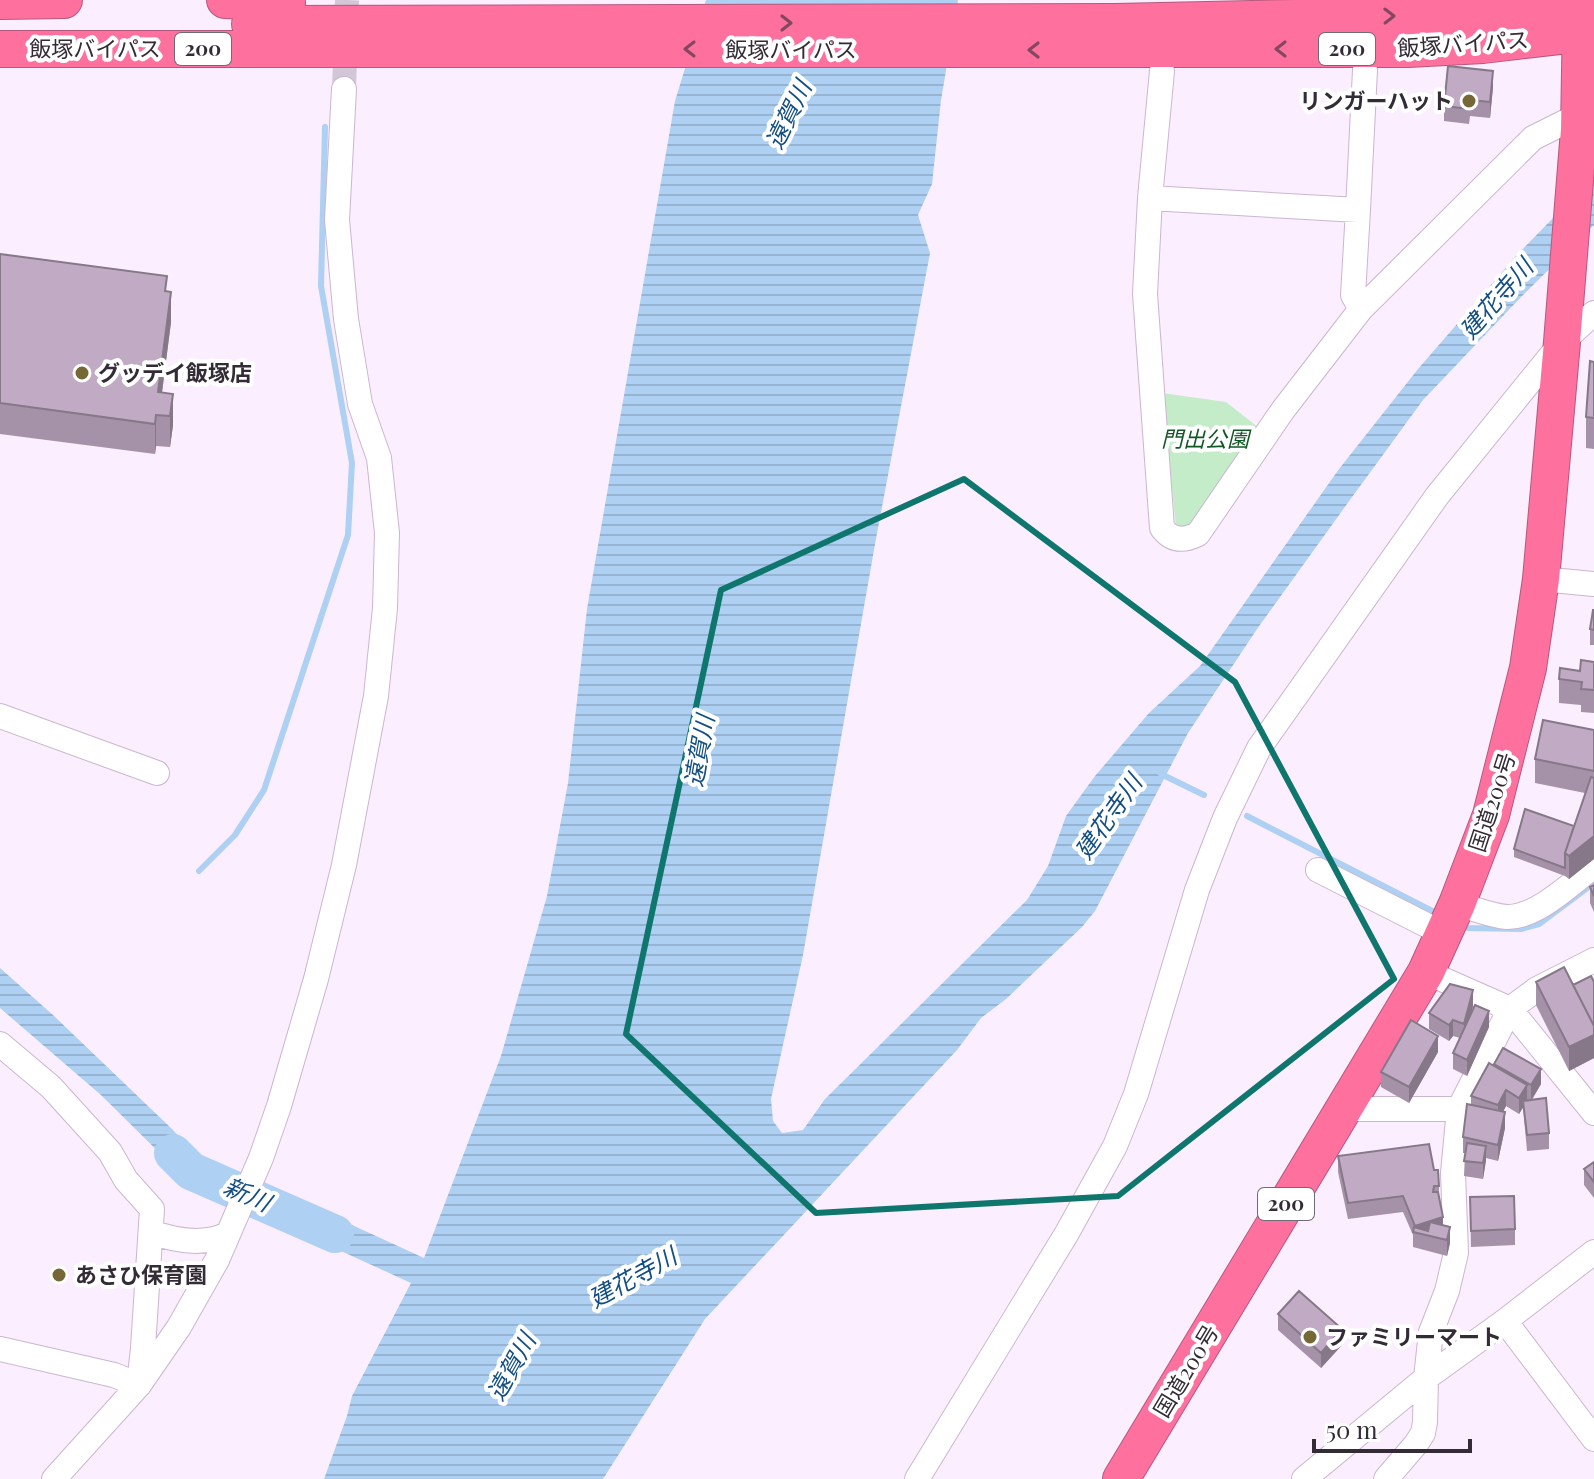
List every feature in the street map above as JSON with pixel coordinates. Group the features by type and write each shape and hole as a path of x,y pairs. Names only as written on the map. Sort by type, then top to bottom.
{"highway":[{"path":"0,1 64,0"},
{"path":"225,0 407,37"},
{"name":"飯塚バイパス","path":"0,49 407,37 1113,36 1479,14 1586,14"},
{"name":"国道200号","path":"1121,1479 1426,972 1491,815 1528,668 1574,322 1579,123 1586,14"},
{"name":"200","path":"0,24 407,37"},
{"path":"0,71 235,72 407,37"}],"street":[{"path":"1361,309 1353,295 1365,70"},
{"path":"1162,71 1145,294 1162,528 1168,535 1184,539 1198,534 1283,410 1361,309 1533,138 1579,123"},
{"path":"54,1479 139,1385 179,1327 217,1260 275,1119 316,979 344,865 376,696 385,608 387,533 379,458 360,404 344,305 337,220 344,89"},
{"path":"1150,198 1358,210"},
{"path":"917,1479 1067,1233 1115,1146 1136,1094 1197,890 1225,818 1259,748 1437,496 1574,322"},
{"path":"1541,579 1594,584"},
{"path":"0,716 157,773"},
{"path":"1318,870 1450,920 1523,915 1555,896 1594,866"},
{"path":"1386,1479 1423,1433 1431,1332 1447,1291 1456,1253 1453,1173 1459,1109 1510,1009 1537,989 1594,960"},
{"path":"1426,972 1510,1009 1594,1113"},
{"path":"0,1044 51,1087 110,1152 126,1180 152,1209 139,1385"},
{"path":"1342,1109 1459,1109"},
{"path":"151,1232 169,1239 196,1242 228,1234"},
{"path":"1304,1479 1426,1378 1594,1252"},
{"path":"1505,1321 1594,1439"},
{"path":"0,1349 114,1375 139,1385"}],"highlighted area":[{"path":"964,479 1235,682 1394,979 1118,1196 816,1213 626,1034 721,590"}],"green space":[{"name":"門出公園","path":"1162,393 1226,402 1259,428 1195,526 1176,527"}],"water":[{"path":"706,0 958,0 941,100 932,184 918,215 930,253 803,955 771,1099 773,1121 782,1133 803,1130 825,1099 1027,900 1048,866 1066,816 1095,776 1149,713 1200,666 1339,469 1418,369 1516,256 1594,176 1594,225 1423,400 1347,504 1257,629 1188,733 1095,911 1006,999 981,1018 957,1050 705,1319 603,1479 324,1479 352,1396 411,1283 282,1224 293,1198 424,1258 501,1056 547,896 568,783 587,609 675,101"},
{"path":"0,968 172,1129 181,1139 174,1147 217,1176 208,1191 187,1180 101,1095 0,1008"}],"building":[{"path":"1448,66 1493,71 1490,102 1470,100 1469,109 1444,106"},
{"name":"グッデイ飯塚店","path":"0,254 167,276 165,291 171,292 158,392 173,394 170,416 156,415 155,424 0,403"},
{"path":"1590,361 1594,362 1594,418 1586,417"},
{"path":"1594,610 1594,630 1590,629"},
{"path":"1581,660 1594,662 1594,690 1581,689 1582,682 1559,679 1560,668 1580,671"},
{"path":"1543,720 1594,730 1594,771 1535,759"},
{"path":"1591,777 1594,778 1594,836 1569,856 1565,853"},
{"path":"1525,809 1574,826 1565,853 1565,868 1514,849"},
{"path":"1564,967 1594,1026 1594,1035 1569,1047 1536,982"},
{"path":"1591,976 1594,982 1594,1026 1573,985"},
{"path":"1450,984 1473,990 1464,1024 1453,1020 1449,1025 1429,1013"},
{"path":"1475,1005 1489,1011 1467,1060 1453,1053"},
{"path":"1411,1020 1438,1036 1409,1087 1381,1072"},
{"path":"1503,1048 1541,1069 1531,1085 1494,1064"},
{"path":"1489,1063 1527,1085 1519,1098 1506,1090 1498,1105 1471,1096"},
{"path":"1546,1098 1549,1133 1527,1135 1523,1101"},
{"path":"1467,1104 1505,1112 1498,1145 1463,1137"},
{"path":"1467,1143 1486,1146 1483,1163 1464,1161"},
{"path":"1429,1144 1434,1170 1438,1170 1439,1186 1434,1186 1433,1192 1438,1192 1443,1217 1415,1226 1403,1196 1348,1203 1338,1156"},
{"path":"1594,1162 1594,1182 1584,1169"},
{"path":"1514,1196 1515,1229 1471,1231 1470,1197"},
{"path":"1430,1222 1450,1227 1447,1240 1413,1232 1414,1227 1428,1231"},
{"path":"1299,1291 1342,1329 1321,1353 1278,1314"}],"waterway":[{"path":"199,871 235,835 264,790 348,535 352,463 321,286 325,127"},
{"path":"1161,774 1204,795"},
{"path":"1247,816 1440,915"},
{"path":"1461,925 1468,928 1521,929 1539,924 1594,883"},
{"name":"新川","path":"173,1153 191,1171 335,1234"}],"tunnel":[{"path":"344,89 347,0"}],"place":[{"name":"リンガーハット","path":"1469,101"},
{"name":"グッデイ飯塚店","path":"82,373"},
{"name":"あさひ保育園","path":"59,1275"},
{"name":"ファミリーマート","path":"1310,1337"}],"water label":[{"name":"遠賀川","path":"789,115"},
{"name":"建花寺川","path":"1497,299"},
{"name":"遠賀川","path":"700,751"},
{"name":"建花寺川","path":"1109,817"},
{"name":"建花寺川","path":"633,1278"},
{"name":"遠賀川","path":"512,1367"}]}
